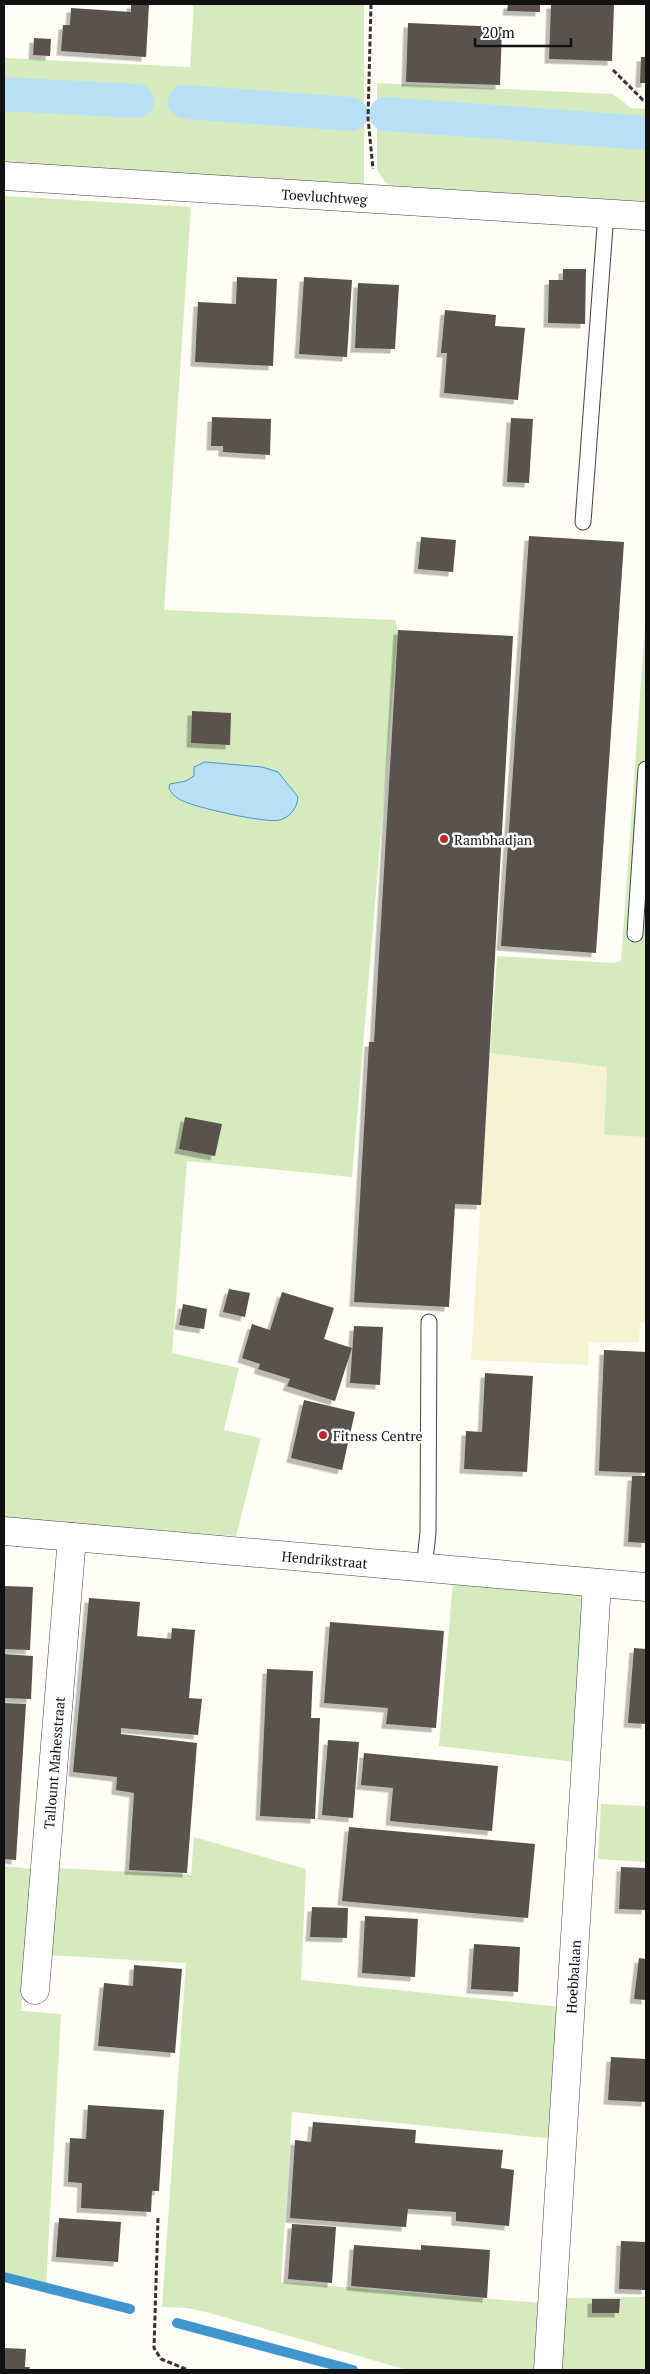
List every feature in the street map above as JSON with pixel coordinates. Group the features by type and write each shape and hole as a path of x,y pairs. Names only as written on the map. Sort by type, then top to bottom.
{"street":[{"name":"Toevluchtweg","path":"4,176 646,216"},
{"name":"Hendrikstraat","path":"4,1531 646,1587"},
{"name":"Tallount Mahesstraat","path":"35,1990 72,1536"},
{"name":"Hoebbalaan","path":"548,2370 597,1584"}],"lane":[{"path":"584,522 606,213"},
{"path":"635,934 646,769"},
{"path":"424,1568 428,1533 429,1322"}],"path":[{"path":"371,4 368,118 375,199"},
{"path":"613,70 643,100 646,100"},
{"path":"158,2218 154,2348 161,2359 188,2370"}],"shaded area":[{"path":"490,1053 607,1067 604,1135 646,1137 646,1323 640,1323 639,1342 589,1342 588,1365 471,1360"}],"green space":[{"path":"194,4 364,4 364,187 4,166 4,58 190,67"},
{"path":"377,83 613,94 631,108 646,109 646,204 394,186 386,183 377,170"},
{"path":"4,196 191,207 164,610 395,620 398,630 352,1177 187,1161 172,1353 239,1368 224,1430 261,1438 236,1536 4,1518"},
{"path":"646,611 646,1137 604,1135 607,1067 490,1053 497,956 614,963 621,961"},
{"path":"453,1580 575,1590 584,1598 576,1762 439,1746"},
{"path":"601,1804 646,1806 646,1862 598,1859"},
{"path":"194,1837 306,1869 301,1980 561,2007 554,2139 292,2112 281,2282 542,2303 537,2370 407,2370 210,2313 187,2308 162,2307 186,1963 47,1955 55,1868 191,1875"},
{"path":"4,1866 33,1869 21,2011 61,2014 46,2287 4,2277"},
{"path":"646,2297 646,2370 558,2370 563,2298"}],"water":[{"path":"205,762 262,767 278,772 298,797 295,808 290,814 280,820 261,820 198,806 174,796 169,788 170,784 186,781 194,776 194,767"}],"building":[{"path":"131,4 149,4 146,57 61,51 63,25 70,25 71,8 131,12"},
{"path":"508,4 540,4 540,12 507,11"},
{"path":"551,4 614,4 612,61 549,59"},
{"path":"408,23 502,27 500,85 406,82"},
{"path":"34,38 51,39 50,56 33,55"},
{"path":"641,57 646,57 646,83 640,83"},
{"path":"563,269 586,269 585,324 548,323 549,280 563,280"},
{"path":"237,277 277,279 273,366 195,362 198,302 236,304"},
{"path":"304,277 352,280 347,357 299,354"},
{"path":"358,283 399,285 395,349 355,348"},
{"path":"445,310 496,315 495,326 525,328 518,400 444,393 447,353 441,353"},
{"path":"212,417 271,419 270,455 223,452 223,446 211,446"},
{"path":"511,418 533,419 529,483 507,482"},
{"path":"529,536 624,542 596,953 501,946"},
{"path":"421,537 456,540 453,572 418,569"},
{"name":"Rambhadjan","path":"398,630 513,636 481,1205 455,1204 449,1307 354,1302 369,1042 374,1042"},
{"path":"192,711 231,713 230,745 191,743"},
{"path":"185,1117 222,1124 215,1156 179,1149"},
{"path":"229,1289 250,1293 245,1317 223,1312"},
{"path":"282,1292 334,1308 324,1339 352,1348 335,1401 287,1386 290,1379 258,1369 260,1364 242,1358 252,1324 270,1330"},
{"path":"183,1304 207,1309 204,1329 179,1325"},
{"path":"354,1326 383,1327 380,1385 350,1383"},
{"path":"604,1350 646,1352 646,1473 599,1471"},
{"path":"485,1373 533,1376 527,1472 464,1469 466,1431 482,1432"},
{"name":"Fitness Centre","path":"304,1400 355,1412 342,1470 291,1458"},
{"path":"632,1476 646,1476 646,1543 628,1542"},
{"path":"4,1586 33,1587 30,1650 4,1649"},
{"path":"89,1598 140,1602 137,1636 171,1639 172,1628 195,1630 189,1698 202,1699 198,1735 121,1728 121,1734 197,1743 187,1873 129,1870 134,1793 116,1790 117,1777 73,1772"},
{"path":"330,1622 444,1631 436,1728 386,1724 388,1708 324,1703"},
{"path":"634,1648 646,1649 646,1724 628,1723"},
{"path":"4,1654 33,1656 31,1699 4,1698"},
{"path":"267,1669 313,1671 311,1718 320,1718 315,1819 260,1816"},
{"path":"4,1703 26,1704 16,1860 4,1859"},
{"path":"328,1740 359,1742 353,1818 322,1815"},
{"path":"364,1753 498,1766 492,1831 390,1821 393,1788 361,1785"},
{"path":"349,1827 535,1844 528,1918 342,1901"},
{"path":"621,1867 646,1868 646,1910 619,1909"},
{"path":"312,1907 348,1908 347,1938 310,1937"},
{"path":"365,1916 418,1919 415,1977 362,1973"},
{"path":"474,1944 520,1947 518,1992 471,1989"},
{"path":"639,1958 646,1959 646,2000 634,1999"},
{"path":"134,1965 182,1969 175,2053 98,2046 104,1983 133,1986"},
{"path":"611,2057 646,2059 646,2102 608,2100"},
{"path":"88,2105 164,2110 159,2191 152,2191 151,2212 81,2208 82,2183 68,2182 70,2138 86,2139"},
{"path":"313,2122 416,2130 415,2143 503,2150 501,2168 514,2170 509,2226 456,2221 456,2212 408,2209 406,2227 290,2218 295,2140 311,2142"},
{"path":"59,2218 121,2222 118,2262 56,2257"},
{"path":"292,2224 336,2227 332,2283 288,2279"},
{"path":"621,2241 646,2242 646,2290 619,2289"},
{"path":"354,2245 421,2250 421,2245 490,2250 487,2298 351,2286"},
{"path":"592,2299 620,2299 619,2313 592,2313"},
{"path":"4,2348 26,2349 25,2367 30,2367 29,2370 4,2370"}],"waterway":[{"path":"4,94 137,101"},
{"path":"185,102 351,114"},
{"path":"386,114 646,133"},
{"path":"4,2277 130,2309"},
{"path":"177,2323 353,2370"}],"place":[{"name":"Rambhadjan","path":"444,839"},
{"name":"Fitness Centre","path":"323,1435"}]}
